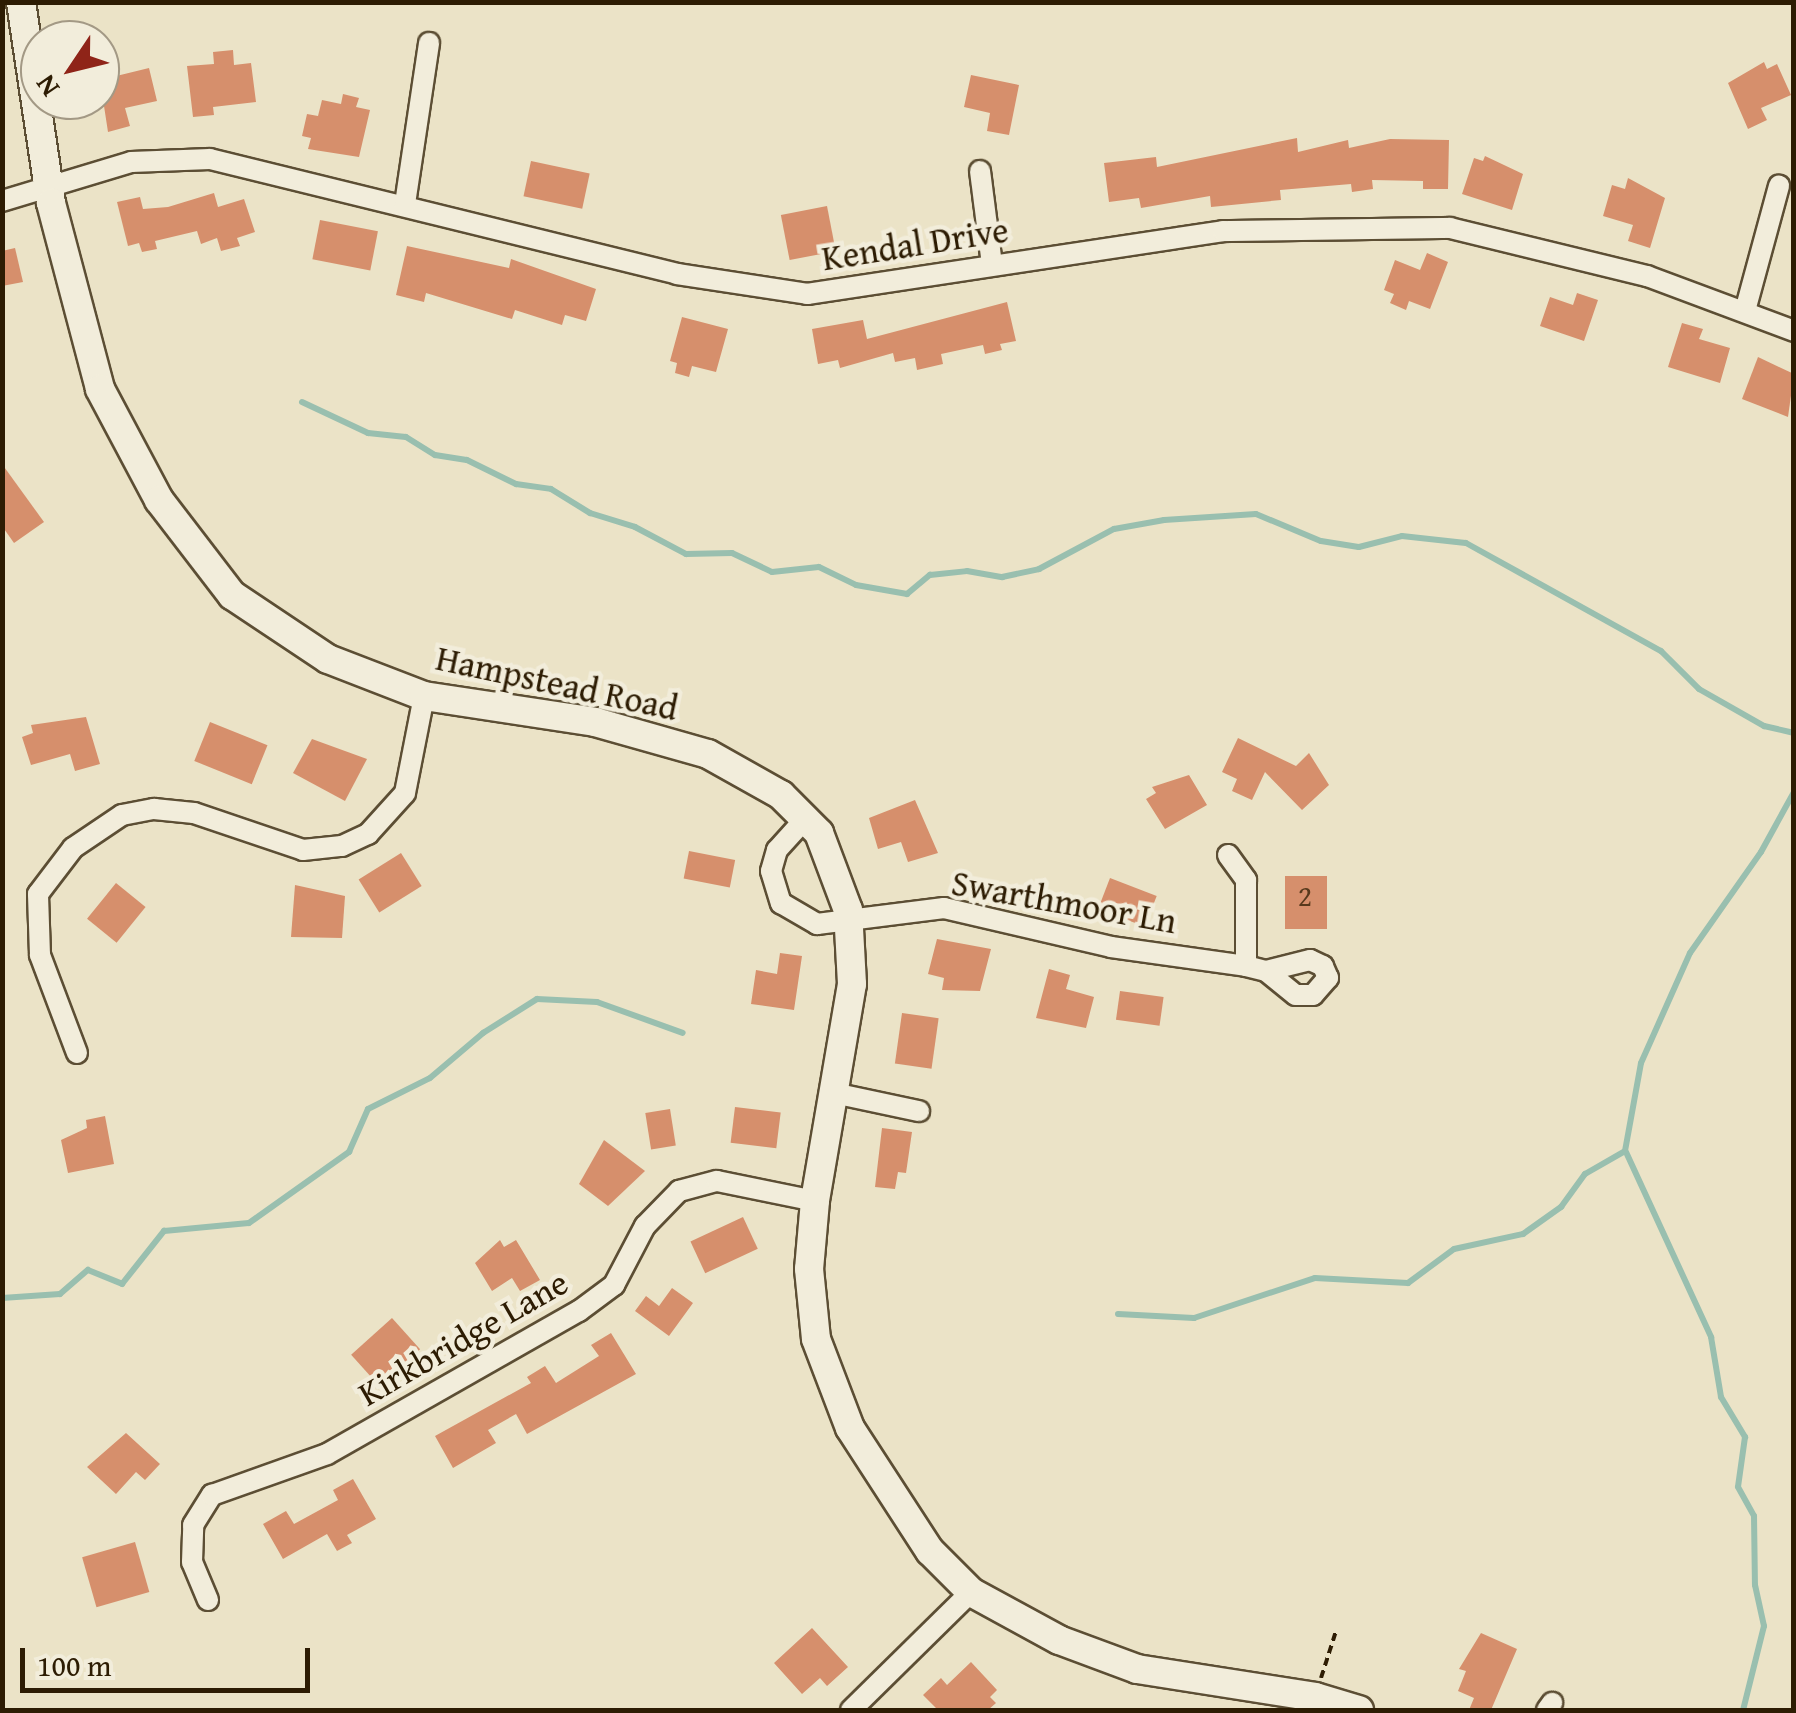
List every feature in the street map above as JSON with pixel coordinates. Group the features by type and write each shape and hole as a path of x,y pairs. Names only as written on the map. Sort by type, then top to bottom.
{"street":[{"name":"Hampstead Road","path":"21,2 49,190 100,389 159,500 232,595 328,659 424,696 595,722 708,754 745,770 806,818 841,878 850,923 852,984 816,1201 809,1269 816,1339 850,1428 930,1551 971,1592 1059,1640 1136,1669 1360,1710"},
{"path":"405,204 429,42"},
{"name":"Kendal Drive","path":"2,200 49,190 130,162 210,160 405,204 677,274 774,291 838,291 1223,232 1450,228 1647,276 1794,331"},
{"path":"980,171 992,266"},
{"path":"1746,312 1780,186"},
{"path":"78,1053 40,955 38,894 73,848 122,816 154,809 194,813 303,850 355,840 388,816 406,792 424,696"},
{"name":"Swarthmoor Ln","path":"806,818 777,850 774,890 798,917 817,924 850,923 944,908 1111,947 1256,968 1246,880 1228,855"},
{"path":"834,1092 919,1111"},
{"name":"Kirkbridge Lane","path":"208,1600 192,1562 193,1525 212,1495 327,1454 579,1310 614,1285 644,1226 680,1190 718,1181 816,1201"},
{"path":"851,1710 971,1592"}],"path":[{"path":"1314,1704 1336,1631"}],"building":[{"path":"233,50 234,65 251,63 256,102 213,107 214,115 193,117 187,66 214,64 213,52"},
{"path":"1764,62 1767,69 1777,64 1791,95 1761,108 1767,120 1748,129 1728,83"},
{"path":"149,68 157,101 125,108 130,126 108,132 106,120 120,120 120,75"},
{"path":"971,75 1019,85 1009,135 987,131 990,113 964,107"},
{"path":"343,94 359,98 356,107 370,110 359,157 308,149 311,138 302,136 307,114 318,116 322,100 341,104"},
{"path":"1297,138 1298,152 1348,140 1349,148 1390,139 1449,140 1448,189 1423,189 1423,181 1372,180 1373,189 1352,192 1351,184 1280,190 1281,200 1211,207 1210,196 1141,208 1139,198 1109,202 1104,163 1156,157 1157,167"},
{"path":"1485,156 1523,174 1512,210 1462,194 1474,158 1483,161"},
{"path":"531,161 590,173 582,209 524,196"},
{"path":"1628,178 1665,198 1650,248 1628,241 1633,225 1603,216 1612,185 1625,189"},
{"path":"214,193 218,207 244,199 255,232 237,238 240,246 221,251 217,238 201,244 197,231 155,241 157,249 142,252 139,243 128,246 117,202 140,197 143,209 168,207"},
{"path":"827,206 836,251 790,260 781,215"},
{"path":"320,220 378,231 370,271 312,259"},
{"path":"407,246 509,268 511,259 596,289 586,321 565,315 562,325 515,310 512,319 426,293 424,302 396,295"},
{"path":"15,248 23,282 2,286 2,251"},
{"path":"1427,253 1448,262 1430,309 1409,301 1406,310 1390,303 1394,294 1384,290 1395,260 1420,270"},
{"path":"1577,293 1598,300 1584,341 1540,326 1550,297 1573,305"},
{"path":"1007,302 1016,341 1000,344 1002,350 985,354 983,345 941,354 943,364 917,370 915,358 895,362 893,353 840,368 838,360 818,364 812,329 863,320 867,339"},
{"path":"682,317 728,329 716,372 692,366 689,377 675,373 677,363 670,361"},
{"path":"1682,323 1703,329 1699,339 1730,348 1720,383 1668,367"},
{"path":"1758,357 1794,374 1788,417 1742,399"},
{"path":"2,464 44,522 14,543 2,526"},
{"path":"86,717 100,764 75,771 70,754 31,765 22,737 33,733 31,725"},
{"path":"210,722 267,745 252,784 194,761"},
{"path":"1238,738 1296,766 1309,753 1329,785 1302,810 1265,772 1252,800 1232,791 1237,779 1222,772"},
{"path":"312,739 367,759 345,801 293,773"},
{"path":"1189,775 1207,805 1165,829 1146,799 1156,793 1152,787"},
{"path":"915,800 938,853 908,862 901,842 878,849 869,818"},
{"path":"689,851 735,860 730,887 684,878"},
{"path":"401,853 422,886 379,913 359,879"},
{"path":"1285,876 1327,876 1327,929 1285,929"},
{"path":"1110,878 1157,896 1145,927 1098,909"},
{"path":"116,883 146,907 117,943 87,919"},
{"path":"295,885 345,896 342,938 291,937"},
{"path":"937,939 991,949 980,991 942,990 944,978 928,974"},
{"path":"780,953 802,956 794,1010 751,1004 756,970 777,974"},
{"path":"1049,969 1070,975 1066,989 1094,997 1086,1028 1036,1018"},
{"path":"1120,991 1164,997 1160,1026 1116,1020"},
{"path":"902,1013 939,1018 932,1069 895,1064"},
{"path":"735,1107 781,1113 776,1148 731,1143"},
{"path":"670,1109 676,1146 651,1149 645,1113"},
{"path":"105,1116 114,1164 68,1173 61,1140 87,1128 86,1120"},
{"path":"882,1128 912,1132 906,1173 898,1172 895,1189 875,1187"},
{"path":"604,1140 645,1171 608,1206 579,1184"},
{"path":"743,1217 758,1249 705,1273 690,1242"},
{"path":"500,1240 504,1247 516,1240 540,1280 520,1291 512,1278 492,1291 475,1263"},
{"path":"672,1288 693,1303 669,1336 635,1311 646,1296 659,1306"},
{"path":"392,1318 420,1349 379,1386 351,1355"},
{"path":"611,1333 636,1374 527,1434 516,1414 488,1430 496,1443 453,1468 435,1436 531,1383 527,1377 545,1366 556,1383 599,1356 591,1345"},
{"path":"126,1433 160,1464 145,1480 136,1472 116,1494 87,1467"},
{"path":"353,1479 376,1519 347,1535 352,1543 337,1551 327,1534 283,1559 263,1524 286,1511 294,1524 338,1500 333,1490"},
{"path":"135,1542 149,1592 96,1607 82,1557"},
{"path":"812,1628 848,1667 827,1686 820,1678 802,1694 774,1663"},
{"path":"1481,1633 1517,1649 1491,1710 1469,1710 1474,1698 1458,1691 1466,1671 1459,1669"},
{"path":"971,1662 997,1690 990,1697 996,1703 988,1710 938,1710 923,1695 941,1678 947,1685"}],"waterway":[{"path":"302,402 368,433 406,437 435,455 467,460 516,484 551,489 590,513 635,527 686,554 732,553 772,572 819,567 856,585 907,594 930,575 967,571 1002,577 1039,569 1114,529 1164,520 1256,514 1321,541 1359,547 1402,536 1466,543 1661,651 1699,689 1764,726 1794,733"},
{"path":"1118,1314 1194,1318 1315,1278 1408,1283 1454,1249 1523,1234 1561,1207 1585,1174 1625,1151 1641,1063 1690,953 1761,852 1794,792"},
{"path":"2,1298 60,1294 88,1270 122,1284 164,1231 249,1223 349,1152 368,1109 430,1078 483,1033 537,999 597,1002 683,1033"},
{"path":"1626,1152 1711,1337 1721,1397 1745,1437 1738,1487 1754,1516 1755,1585 1764,1626 1743,1710"}]}
